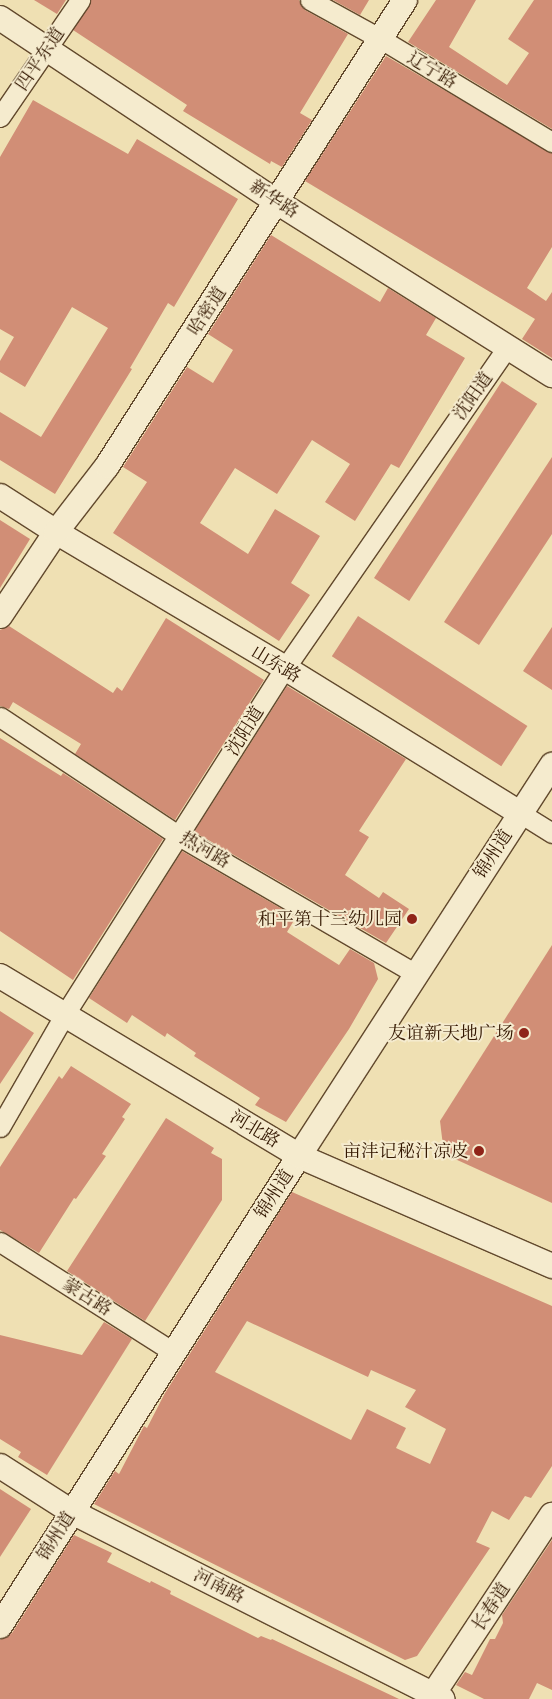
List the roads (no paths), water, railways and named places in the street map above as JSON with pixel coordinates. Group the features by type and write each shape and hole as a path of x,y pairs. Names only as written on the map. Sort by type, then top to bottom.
{"street":[{"name":"四平东道","path":"0,117 80,0"},
{"name":"辽宁路","path":"310,0 381,39 552,142"},
{"name":"哈密道","path":"0,616 56,532 107,466 405,0"},
{"name":"新华路","path":"0,18 277,202 552,376"},
{"name":"沈阳道","path":"0,1126 65,1014 285,668 507,347"},
{"name":"山东路","path":"0,496 56,532 285,668 552,833"},
{"name":"热河路","path":"0,717 179,836 416,974"},
{"name":"锦州道","path":"0,1626 298,1156 552,765"},
{"name":"河北路","path":"0,976 298,1156 552,1266"},
{"name":"蒙古路","path":"0,1242 173,1352"},
{"name":"河南路","path":"0,1466 72,1512 436,1697"},
{"name":"长春道","path":"436,1697 552,1515"}],"place":[{"name":"和平第十三幼儿园","path":"412,919"},
{"name":"友谊新天地广场","path":"524,1033"},
{"name":"亩沣记秘汁凉皮","path":"479,1151"}]}
